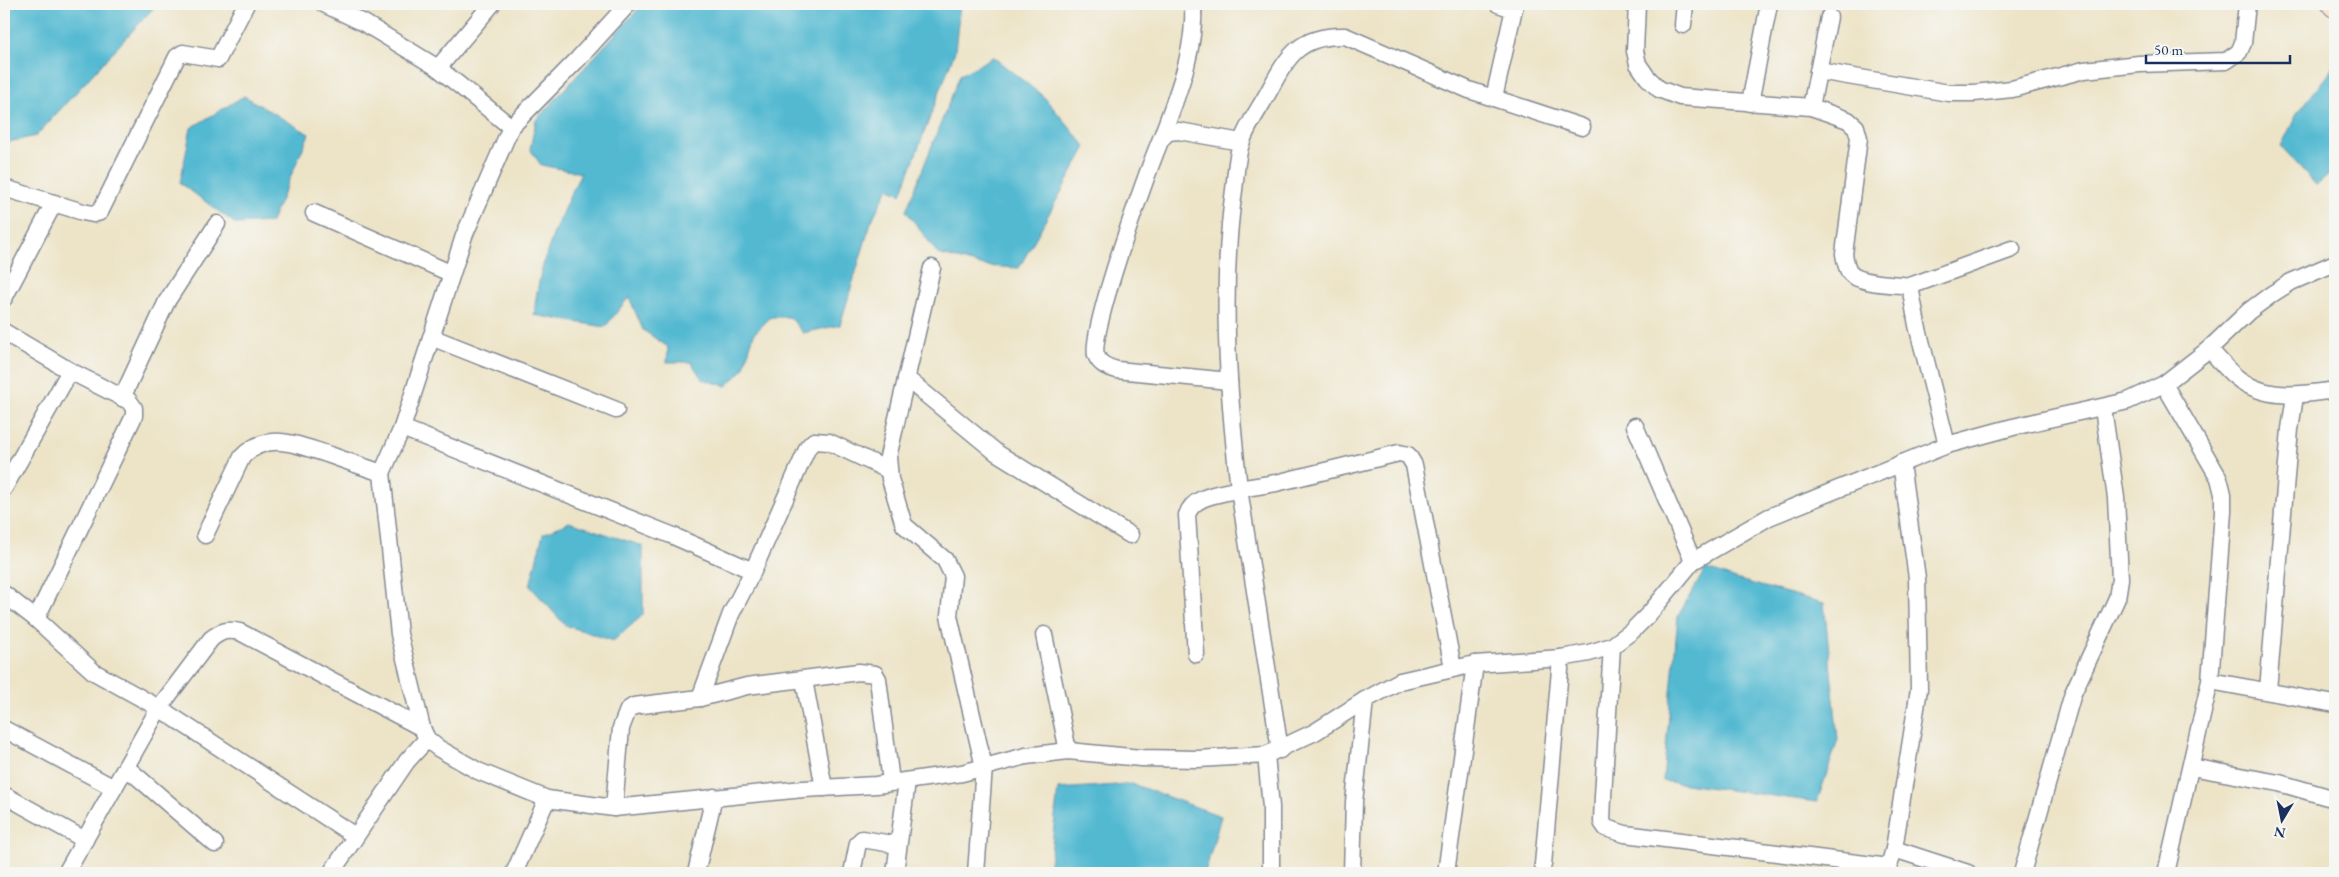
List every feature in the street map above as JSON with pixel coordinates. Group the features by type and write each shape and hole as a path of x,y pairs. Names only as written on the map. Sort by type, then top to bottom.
{"street":[{"path":"4,188 93,214 100,212 177,57 183,53 218,59 246,4"},
{"path":"324,4 364,23 438,68 511,127"},
{"path":"438,68 492,4"},
{"path":"330,873 408,761 424,734 399,634 382,473 402,428 450,273 511,127 578,59 628,4"},
{"path":"1194,4 1192,42 1182,81 1121,250 1101,315 1095,346 1096,355 1103,365 1117,370 1229,381"},
{"path":"1494,98 1514,7 1498,4"},
{"path":"1637,4 1635,51 1638,64 1659,89 1680,97 1811,107 1848,120 1856,127 1859,138 1844,254 1850,274 1858,279 1910,286 2012,249"},
{"path":"1683,25 1686,4"},
{"path":"1750,103 1769,4"},
{"path":"1818,71 1949,93 1974,93 2012,89 2084,70 2139,64 2226,61 2239,52 2243,43 2247,4"},
{"path":"1811,107 1829,17"},
{"path":"1271,873 1273,753 1238,489 1229,381 1227,249 1241,142 1286,60 1300,47 1331,36 1345,36 1494,98 1582,127"},
{"path":"1161,139 1168,132 1179,130 1241,142"},
{"path":"4,298 54,203"},
{"path":"314,213 450,273"},
{"path":"122,398 167,301 217,224"},
{"path":"66,873 159,708 211,639 220,631 228,629 240,632 424,734 438,748 478,771 547,799 614,808 714,797 899,781 984,767 1026,756 1068,751 1141,758 1198,759 1273,753 1315,732 1400,680 1475,664 1561,658 1589,653 1612,646 1632,631 1649,614 1693,561 1768,517 1947,445 2013,427 2128,401 2164,384 2209,349 2248,311 2272,294 2291,282 2335,263"},
{"path":"932,268 888,457 888,470 899,516 904,525 945,560 950,568 953,587 949,616 984,767 976,873"},
{"path":"1910,286 1917,325 1947,445"},
{"path":"4,332 70,371 129,401 134,408 134,416 36,619"},
{"path":"431,337 616,410"},
{"path":"2209,349 2236,377 2249,386 2270,394 2295,396 2335,390"},
{"path":"4,488 70,371"},
{"path":"906,378 997,453 1130,535"},
{"path":"2164,384 2212,462 2223,494 2210,681 2192,767 2166,873"},
{"path":"2268,690 2290,429 2295,396"},
{"path":"2022,873 2073,693 2117,598 2120,579 2116,498 2103,408"},
{"path":"1635,426 1693,561"},
{"path":"402,428 671,535 753,571"},
{"path":"700,698 731,614 753,571 808,447 814,440 829,442 888,470"},
{"path":"204,535 242,457 250,448 263,444 290,442 382,473"},
{"path":"1196,654 1188,515 1193,504 1202,499 1238,489 1276,483 1399,453 1408,455 1414,465 1453,668"},
{"path":"1612,646 1602,822 1606,828 1625,834 1888,870 1894,849 1919,688 1917,578 1901,463"},
{"path":"4,594 36,619 94,672 159,708 355,836"},
{"path":"1044,635 1068,751"},
{"path":"1543,865 1561,658"},
{"path":"1446,873 1475,664"},
{"path":"614,808 621,728 628,710 634,706 700,698 747,686 859,672 875,674 878,680 899,781 898,845 895,873"},
{"path":"804,680 811,712 813,738 824,788"},
{"path":"2210,681 2268,690 2335,704"},
{"path":"1352,873 1354,802 1365,700"},
{"path":"4,729 114,788"},
{"path":"126,767 215,844"},
{"path":"2192,767 2279,783 2335,799"},
{"path":"4,795 85,840"},
{"path":"696,873 714,797"},
{"path":"514,873 547,799"},
{"path":"852,873 858,843 862,839 898,845"},
{"path":"1894,849 1968,873"}],"water":[{"path":"4,4 157,4 36,136 4,143"},
{"path":"643,4 960,4 955,51 901,194 888,188 871,222 840,325 803,333 790,317 771,317 754,334 743,370 726,386 702,379 691,362 667,362 668,347 643,330 629,297 605,327 534,315 545,259 557,224 581,173 541,165 530,149 536,120"},
{"path":"993,57 1044,97 1086,147 1019,268 984,266 938,254 906,211 960,75"},
{"path":"2335,65 2335,169 2316,185 2281,146 2297,114"},
{"path":"244,96 309,134 271,222 236,224 180,183 191,128"},
{"path":"569,522 643,546 643,615 613,641 565,625 530,586 543,534"},
{"path":"1706,568 1735,579 1824,603 1838,740 1817,802 1663,781 1678,616"},
{"path":"1132,784 1221,816 1205,873 1049,873 1058,789"}]}
